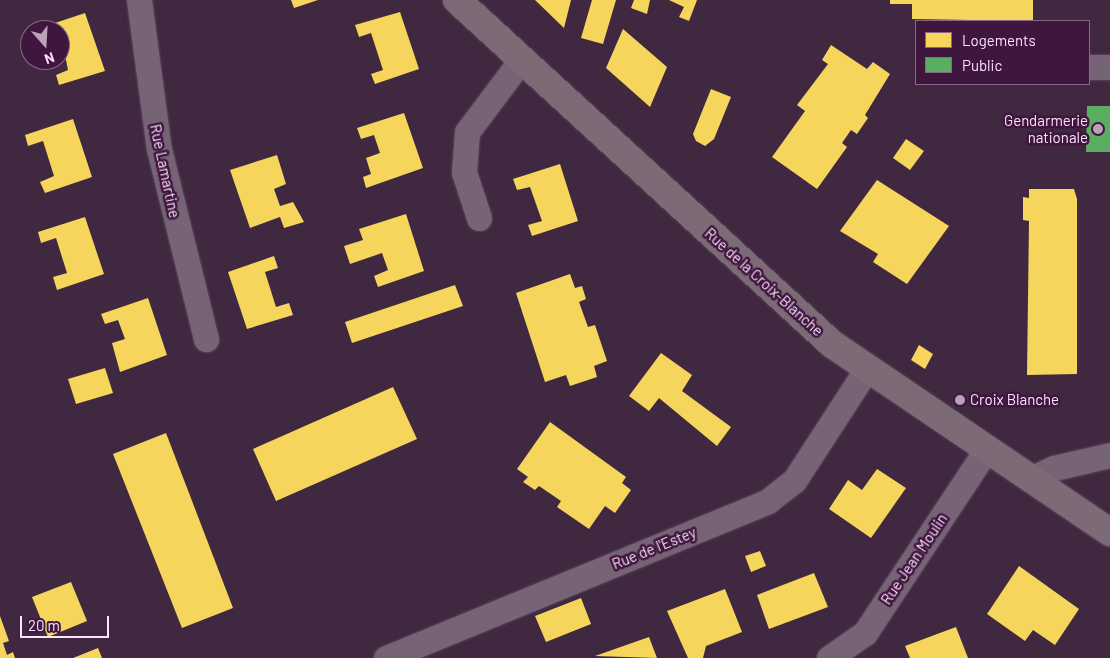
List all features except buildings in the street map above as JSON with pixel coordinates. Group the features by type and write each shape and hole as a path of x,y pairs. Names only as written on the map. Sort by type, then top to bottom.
{"main road":[{"name":"Rue de la Croix-Blanche","path":"457,0 521,60 866,370 1110,532"}],"street":[{"name":"Rue Lamartine","path":"139,0 159,149 206,340"},
{"path":"479,218 464,172 467,132 521,60"},
{"path":"1090,67 1110,67"},
{"name":"Rue de l'Estey","path":"386,658 768,501 794,481 866,370"},
{"name":"Rue Jean Moulin","path":"829,658 865,633 986,449"},
{"path":"1030,479 1054,468 1110,455"}],"place":[{"name":"Gendarmerie nationale","path":"1098,129"},
{"name":"Croix Blanche","path":"960,400"}]}
